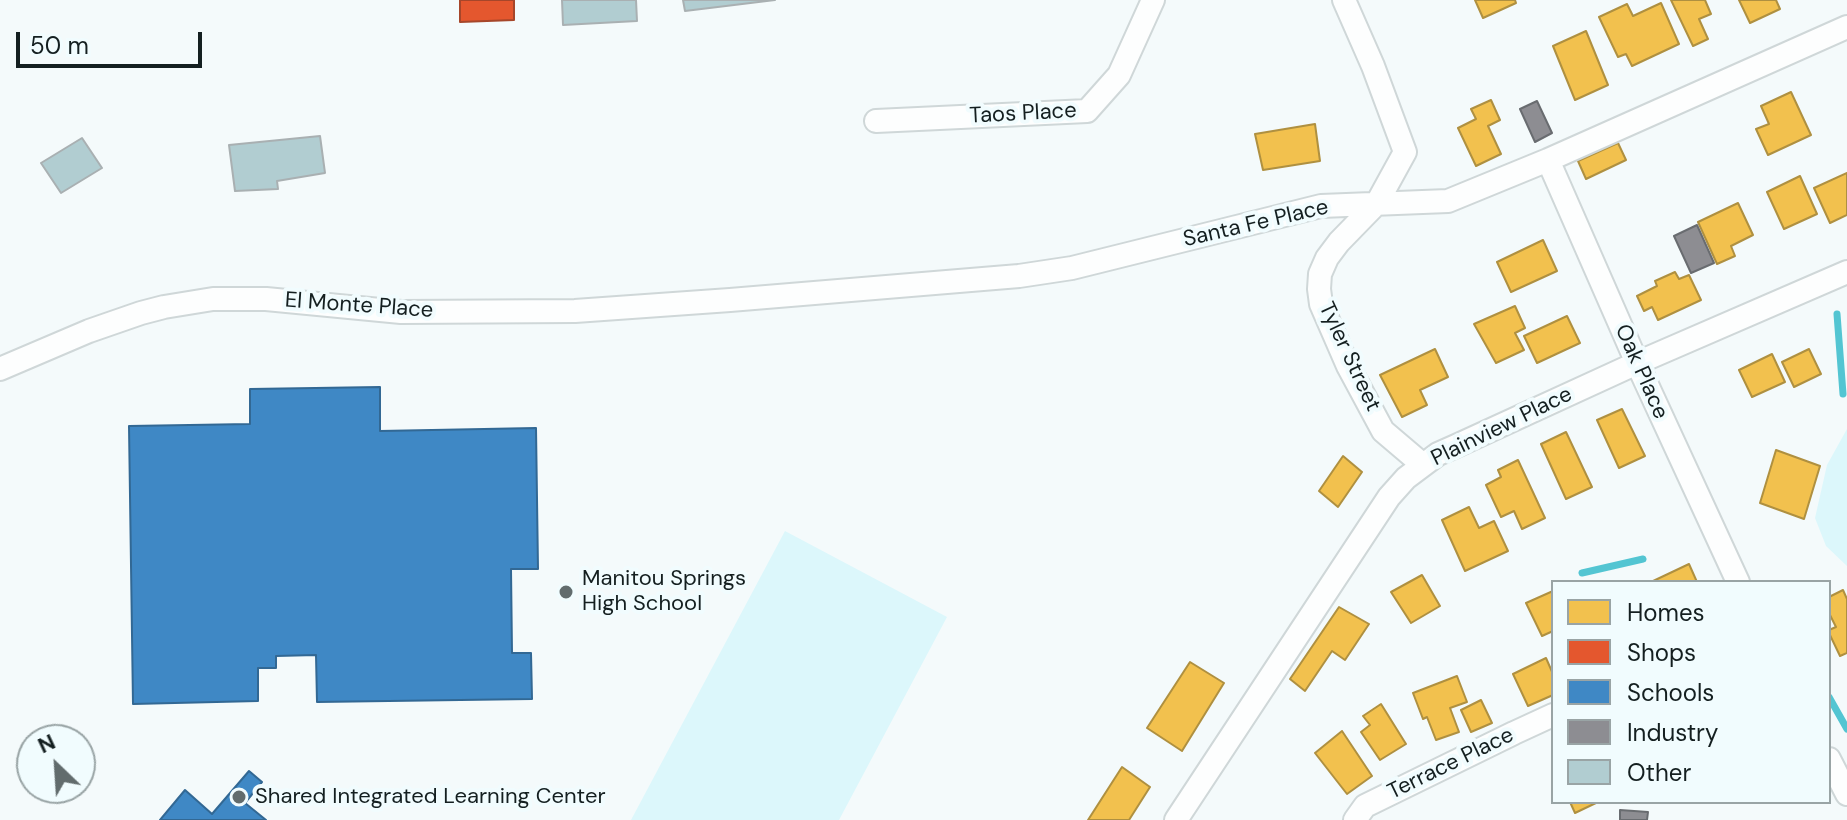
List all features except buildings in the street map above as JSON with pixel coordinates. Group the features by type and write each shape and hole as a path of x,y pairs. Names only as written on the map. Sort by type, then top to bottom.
{"street":[{"name":"Taos Place","path":"876,121 1087,111 1119,75 1153,0"},
{"path":"1344,0 1405,152 1377,203"},
{"name":"Santa Fe Place","path":"730,300 1032,274 1072,268 1321,206 1448,201 1847,27"},
{"name":"Oak Place","path":"1548,160 1737,580"},
{"name":"Tyler Street","path":"1377,203 1327,258 1320,274 1321,304 1348,366 1383,431 1423,465"},
{"name":"Plainview Place","path":"1176,820 1378,512 1406,478 1456,446 1847,272"},
{"name":"El Monte Place","path":"0,369 89,331 141,313 213,299 266,299 401,312 575,311 730,300"},
{"name":"Terrace Place","path":"1355,820 1365,806 1551,716"},
{"path":"1831,763 1847,794"}],"shaded area":[{"path":"1847,429 1847,566 1826,546 1815,518 1827,465"},
{"path":"785,531 947,617 839,820 631,820"}],"waterway":[{"path":"1837,314 1843,394"},
{"path":"1582,573 1643,559"},
{"path":"1831,701 1847,729"}],"place":[{"name":"Manitou Springs High School","path":"566,592"},
{"name":"Shared Integrated Learning Center","path":"239,797"}]}
